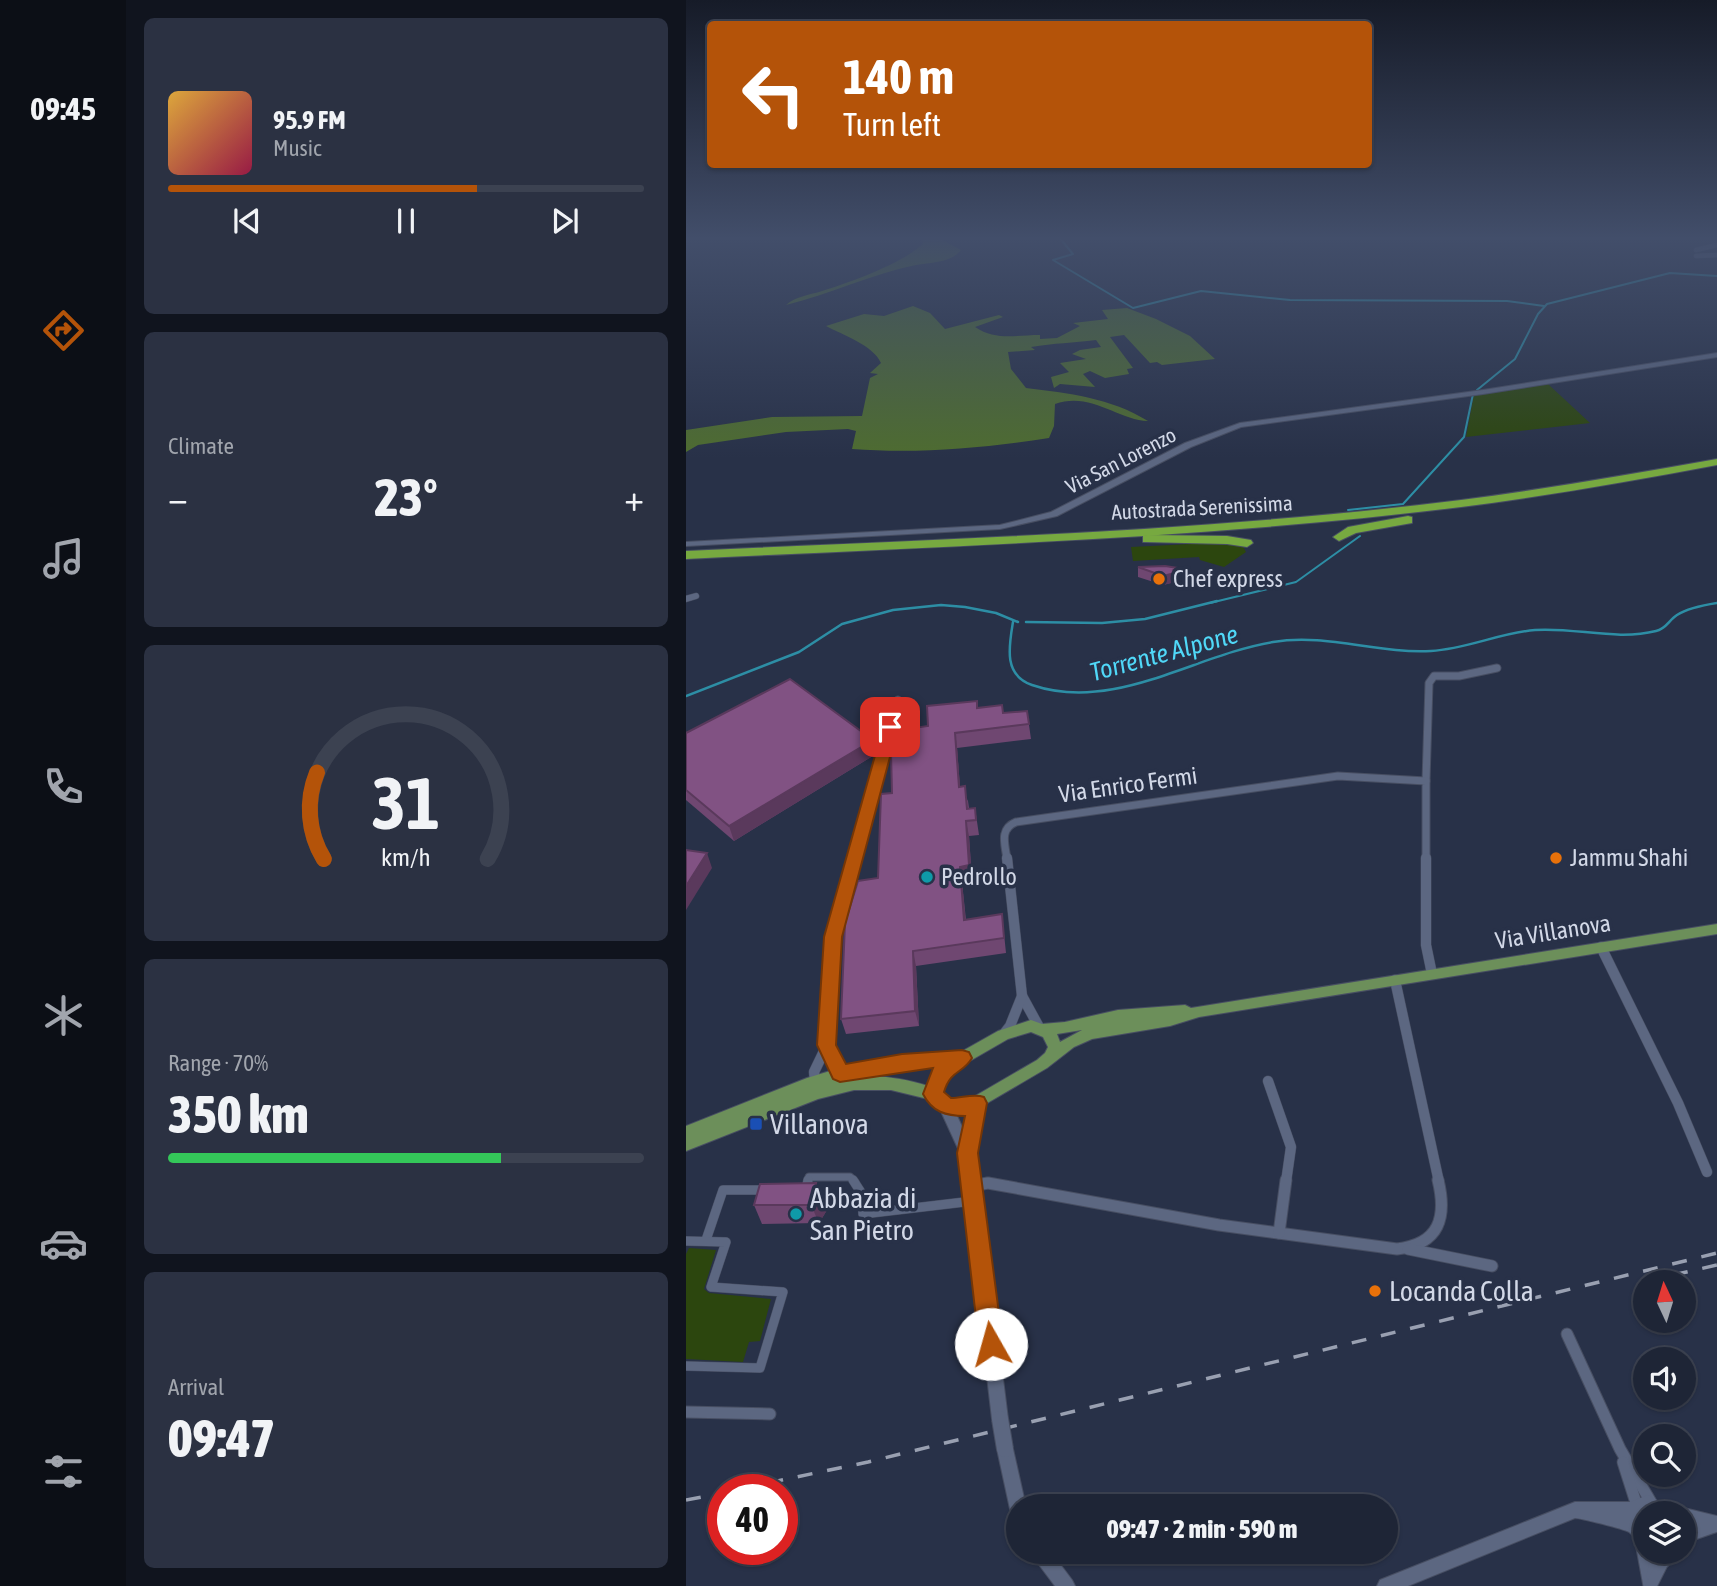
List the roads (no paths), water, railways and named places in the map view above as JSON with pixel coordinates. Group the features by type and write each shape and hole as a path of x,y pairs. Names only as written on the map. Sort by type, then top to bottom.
{"highway":[{"name":"Autostrada Serenissima","path":"686,555 1336,519 1543,494 1717,462"},
{"name":"Autostrada Serenissima","path":"686,564 1274,532 1409,520 1562,499 1717,471"},
{"path":"1339,537 1352,530 1409,520"},
{"path":"1147,539 1232,540 1247,543"}],"main road":[{"name":"Via Villanova","path":"1041,1028 1065,1028 1118,1016 1199,1011 1717,929"},
{"name":"Via Villanova","path":"977,1103 1069,1044 1090,1034 1170,1020 1199,1011"},
{"path":"933,1094 941,1072 1023,1026 1041,1028 1053,1039 1055,1046 1051,1057"},
{"path":"686,1133 840,1073 962,1058"},
{"path":"686,1144 842,1084 883,1082 911,1086 933,1094 946,1107 964,1107 977,1103"}],"street":[{"name":"Via San Lorenzo","path":"686,544 972,530 1010,525 1054,514 1188,445 1240,425 1717,355"},
{"path":"686,599 696,596"},
{"path":"1432,974 1426,945 1429,683 1434,676 1467,674 1497,668"},
{"path":"815,1082 814,1072 827,1045 831,952 836,924 898,700"},
{"name":"Via Enrico Fermi","path":"1003,1035 1010,1026 1021,996 1004,832 1011,824 1338,776 1368,775 1426,781"},
{"path":"1601,947 1678,1103 1707,1172"},
{"path":"1395,980 1444,1215 1437,1230 1420,1244 1408,1249"},
{"name":"Via Enrico Fermi","path":"1021,996 1041,1028"},
{"path":"827,1045 840,1073"},
{"path":"1268,1080 1291,1147 1279,1233"},
{"path":"977,1103 968,1153 1000,1419 1015,1494"},
{"path":"946,1107 968,1153"},
{"path":"792,1191 806,1191 809,1177 850,1177 861,1187 864,1198 863,1214 972,1194 988,1183 1279,1233 1408,1249 1492,1266"},
{"path":"706,1240 723,1191 778,1191"},
{"path":"686,1241 726,1242 711,1287 783,1292 760,1368 686,1366"},
{"path":"1566,1334 1642,1501"},
{"path":"686,1412 770,1415"},
{"path":"1386,1586 1575,1510 1633,1515"},
{"path":"1696,1519 1717,1525"},
{"path":"1696,1528 1717,1525"},
{"path":"1696,1533 1717,1525"},
{"path":"1049,1564 1066,1586"},
{"path":"1650,1564 1650,1586"},
{"path":"1650,1586 1655,1564"},
{"path":"1650,1586 1662,1564"}],"waterway":[{"path":"1477,390 1515,359 1542,310"},
{"path":"1348,510 1403,504 1464,437 1473,394"},
{"path":"1210,603 1296,582 1360,536"},
{"path":"1026,622 1102,623 1145,619 1217,601"},
{"name":"Torrente Alpone","path":"1013,622 1010,659 1016,674 1032,685 1063,692 1093,692 1154,679 1214,658 1273,642 1313,640 1391,650 1431,651 1535,630 1641,634 1659,630 1686,610 1717,603"},
{"name":"Torrente Alpone","path":"686,696 799,652 842,624 893,610 941,605 965,607 996,613 1018,622"}],"railway":[{"path":"798,1477 868,1462 1717,1253"},
{"path":"1695,1270 1717,1265"},
{"path":"686,1500 707,1496"}],"place":[{"name":"Chef express","path":"1159,579"},
{"name":"Jammu Shahi","path":"1556,858"},
{"name":"Pedrollo","path":"927,877"},
{"name":"Villanova","path":"756,1124"},
{"name":"Abbazia di San Pietro","path":"796,1214"},
{"name":"Locanda Colla","path":"1375,1291"}]}
